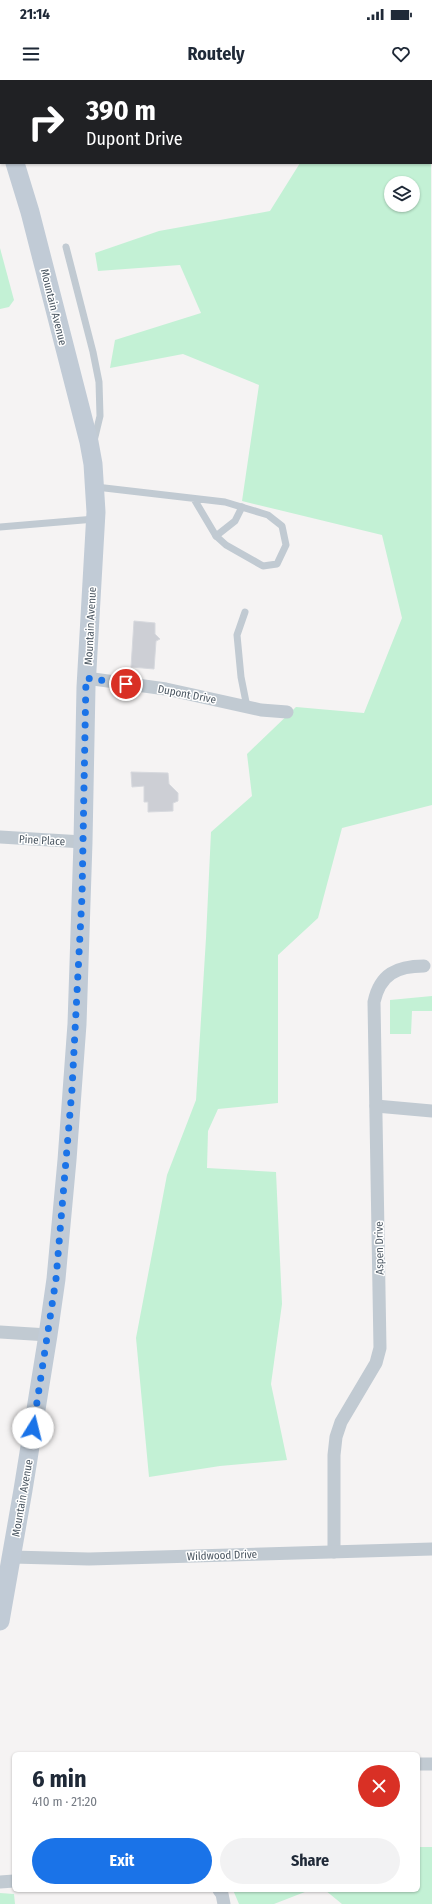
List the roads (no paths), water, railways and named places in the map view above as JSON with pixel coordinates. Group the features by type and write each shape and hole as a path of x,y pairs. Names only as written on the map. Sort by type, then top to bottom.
{"street":[{"name":"Mountain Avenue","path":"0,1621 7,1563 48,1335 62,1221 77,1024 83,842 86,678 96,519 96,487 91,454 43,262 15,164"},
{"name":"Dupont Drive","path":"86,678 166,689 247,707 287,712"},
{"name":"Pine Place","path":"0,837 83,842"},
{"name":"Aspen Drive","path":"334,1552 334,1455 336,1437 341,1422 376,1363 380,1348 374,1010 376,994 383,980 394,971 401,968 424,966"},
{"path":"376,1106 432,1111"},
{"path":"0,1332 48,1335"},
{"name":"Wildwood Drive","path":"7,1563 89,1559 432,1549"},
{"path":"420,1764 432,1764"},
{"path":"0,1882 12,1881"},
{"path":"220,1892 224,1904"}],"lane":[{"path":"66,247 93,352 99,382 100,416 91,454"},
{"path":"96,487 225,502 268,515 282,526 286,546 277,564 263,566 226,544 216,536 194,499"},
{"path":"216,536 235,521 242,507"},
{"path":"0,527 96,519"},
{"path":"246,612 237,635 241,677 247,707"}]}
